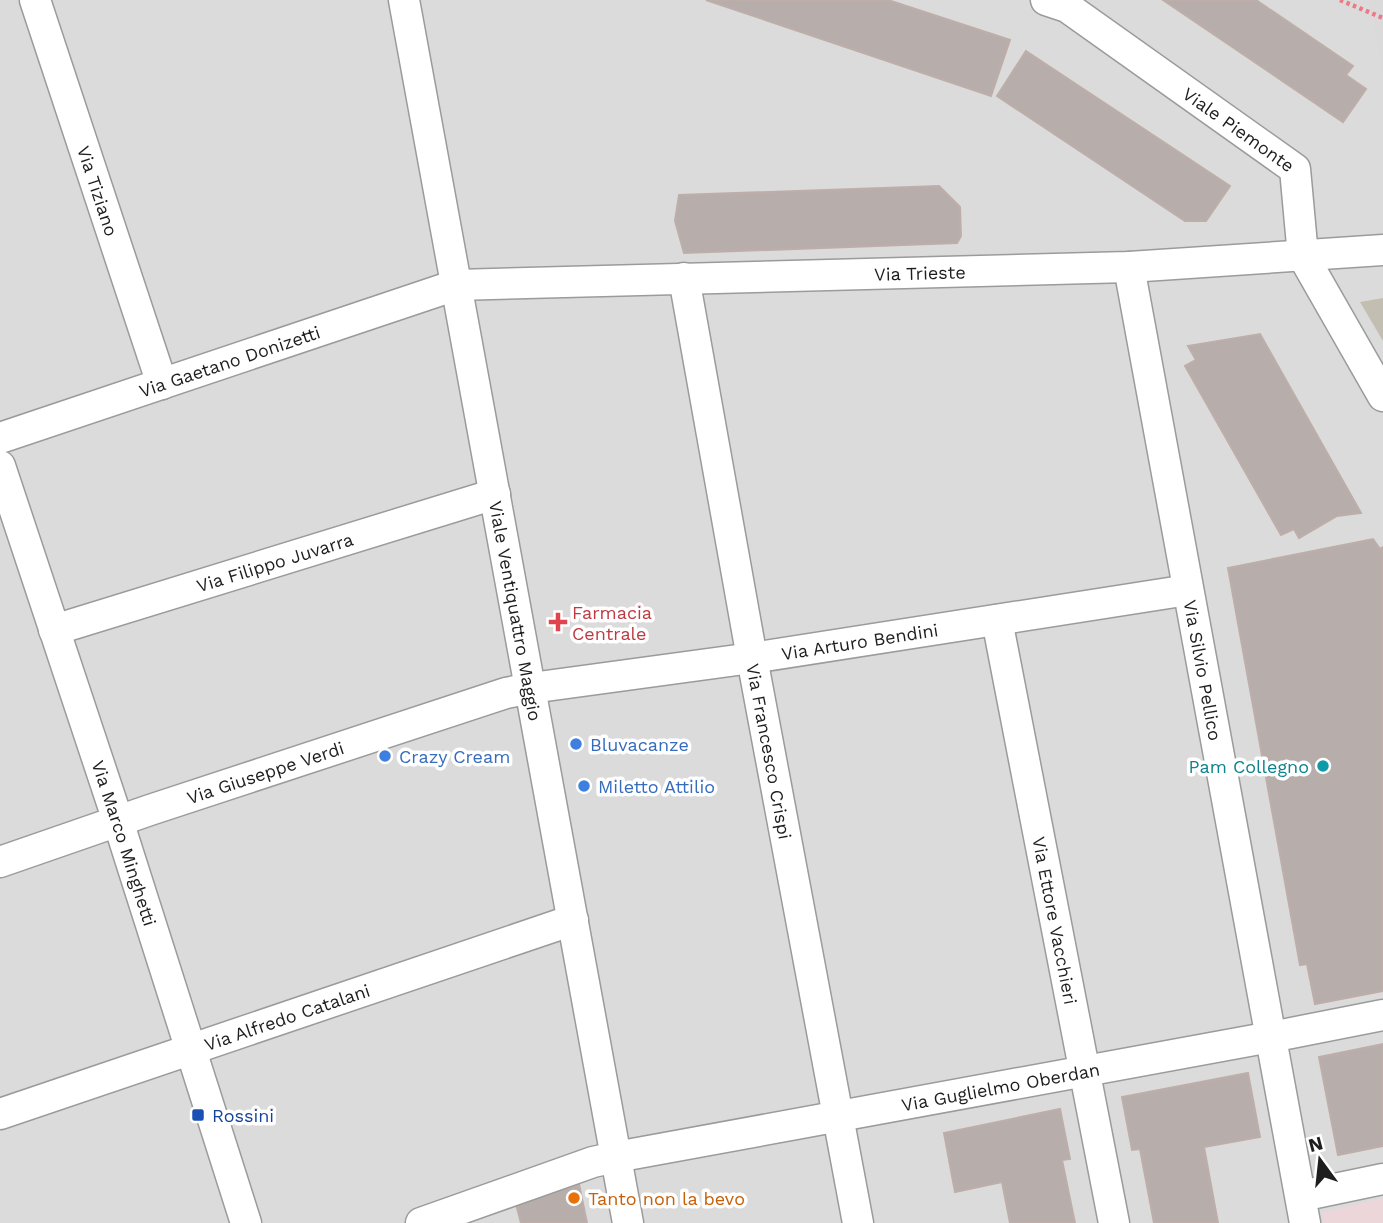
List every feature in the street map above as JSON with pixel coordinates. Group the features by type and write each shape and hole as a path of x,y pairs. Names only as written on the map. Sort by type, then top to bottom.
{"street":[{"name":"Via Tiziano","path":"35,0 162,383"},
{"name":"Viale Ventiquattro Maggio","path":"404,0 628,1223"},
{"name":"Viale Piemonte","path":"1046,0 1067,7 1295,169 1303,256 1383,396"},
{"name":"Via Trieste","path":"456,285 1129,267 1383,250"},
{"name":"Via Silvio Pellico","path":"1129,267 1303,1210"},
{"name":"Via Francesco Crispi","path":"684,278 858,1223"},
{"name":"Via Gaetano Donizetti","path":"0,438 456,285"},
{"name":"Via Marco Minghetti","path":"0,466 247,1223"},
{"name":"Via Filippo Juvarra","path":"54,630 495,494"},
{"name":"Via Arturo Bendini","path":"531,688 752,658 1188,590"},
{"name":"Via Ettore Vacchieri","path":"997,620 1114,1223"},
{"name":"Via Giuseppe Verdi","path":"0,862 506,693 531,688"},
{"name":"Via Alfredo Catalani","path":"0,1114 573,920"},
{"name":"Via Guglielmo Oberdan","path":"421,1223 593,1162 616,1157 1383,1015"},
{"path":"1303,1210 1383,1179"}],"path":[{"path":"1340,0 1383,18"}],"shaded area":[{"path":"0,0 399,0 451,282 0,432"},
{"path":"409,0 1383,0 1383,1223 634,1223"},
{"path":"1369,0 1383,0 1383,73"},
{"path":"451,293 622,1223 0,1223 0,446"},
{"path":"1383,298 1383,341 1360,302"},
{"path":"1383,1198 1383,1223 1323,1223 1321,1213"}],"building":[{"path":"706,0 888,0 1010,40 991,96"},
{"path":"1163,0 1256,0 1353,66 1346,75 1366,89 1343,122"},
{"path":"1026,51 1230,186 1206,221 1185,221 997,96"},
{"path":"939,186 960,207 961,236 957,243 684,253 675,221 679,195"},
{"path":"1260,334 1361,513 1337,516 1299,538 1294,529 1281,535 1185,366 1196,360 1188,346"},
{"name":"Pam Collegno","path":"1373,539 1380,549 1383,547 1383,991 1315,1004 1307,964 1300,965 1228,568"},
{"path":"1383,1044 1383,1146 1338,1155 1319,1057"},
{"path":"1248,1073 1260,1137 1204,1147 1218,1223 1154,1223 1140,1149 1132,1150 1122,1097"},
{"path":"1060,1109 1070,1159 1062,1160 1075,1223 1010,1223 1002,1182 955,1192 944,1133"},
{"path":"579,1184 587,1223 521,1223 516,1204"}],"place":[{"name":"Farmacia Centrale","path":"558,622"},
{"name":"Bluvacanze","path":"576,744"},
{"name":"Crazy Cream","path":"385,756"},
{"name":"Pam Collegno","path":"1323,766"},
{"name":"Miletto Attilio","path":"584,786"},
{"name":"Rossini","path":"198,1115"},
{"name":"Tanto non la bevo","path":"574,1198"}]}
